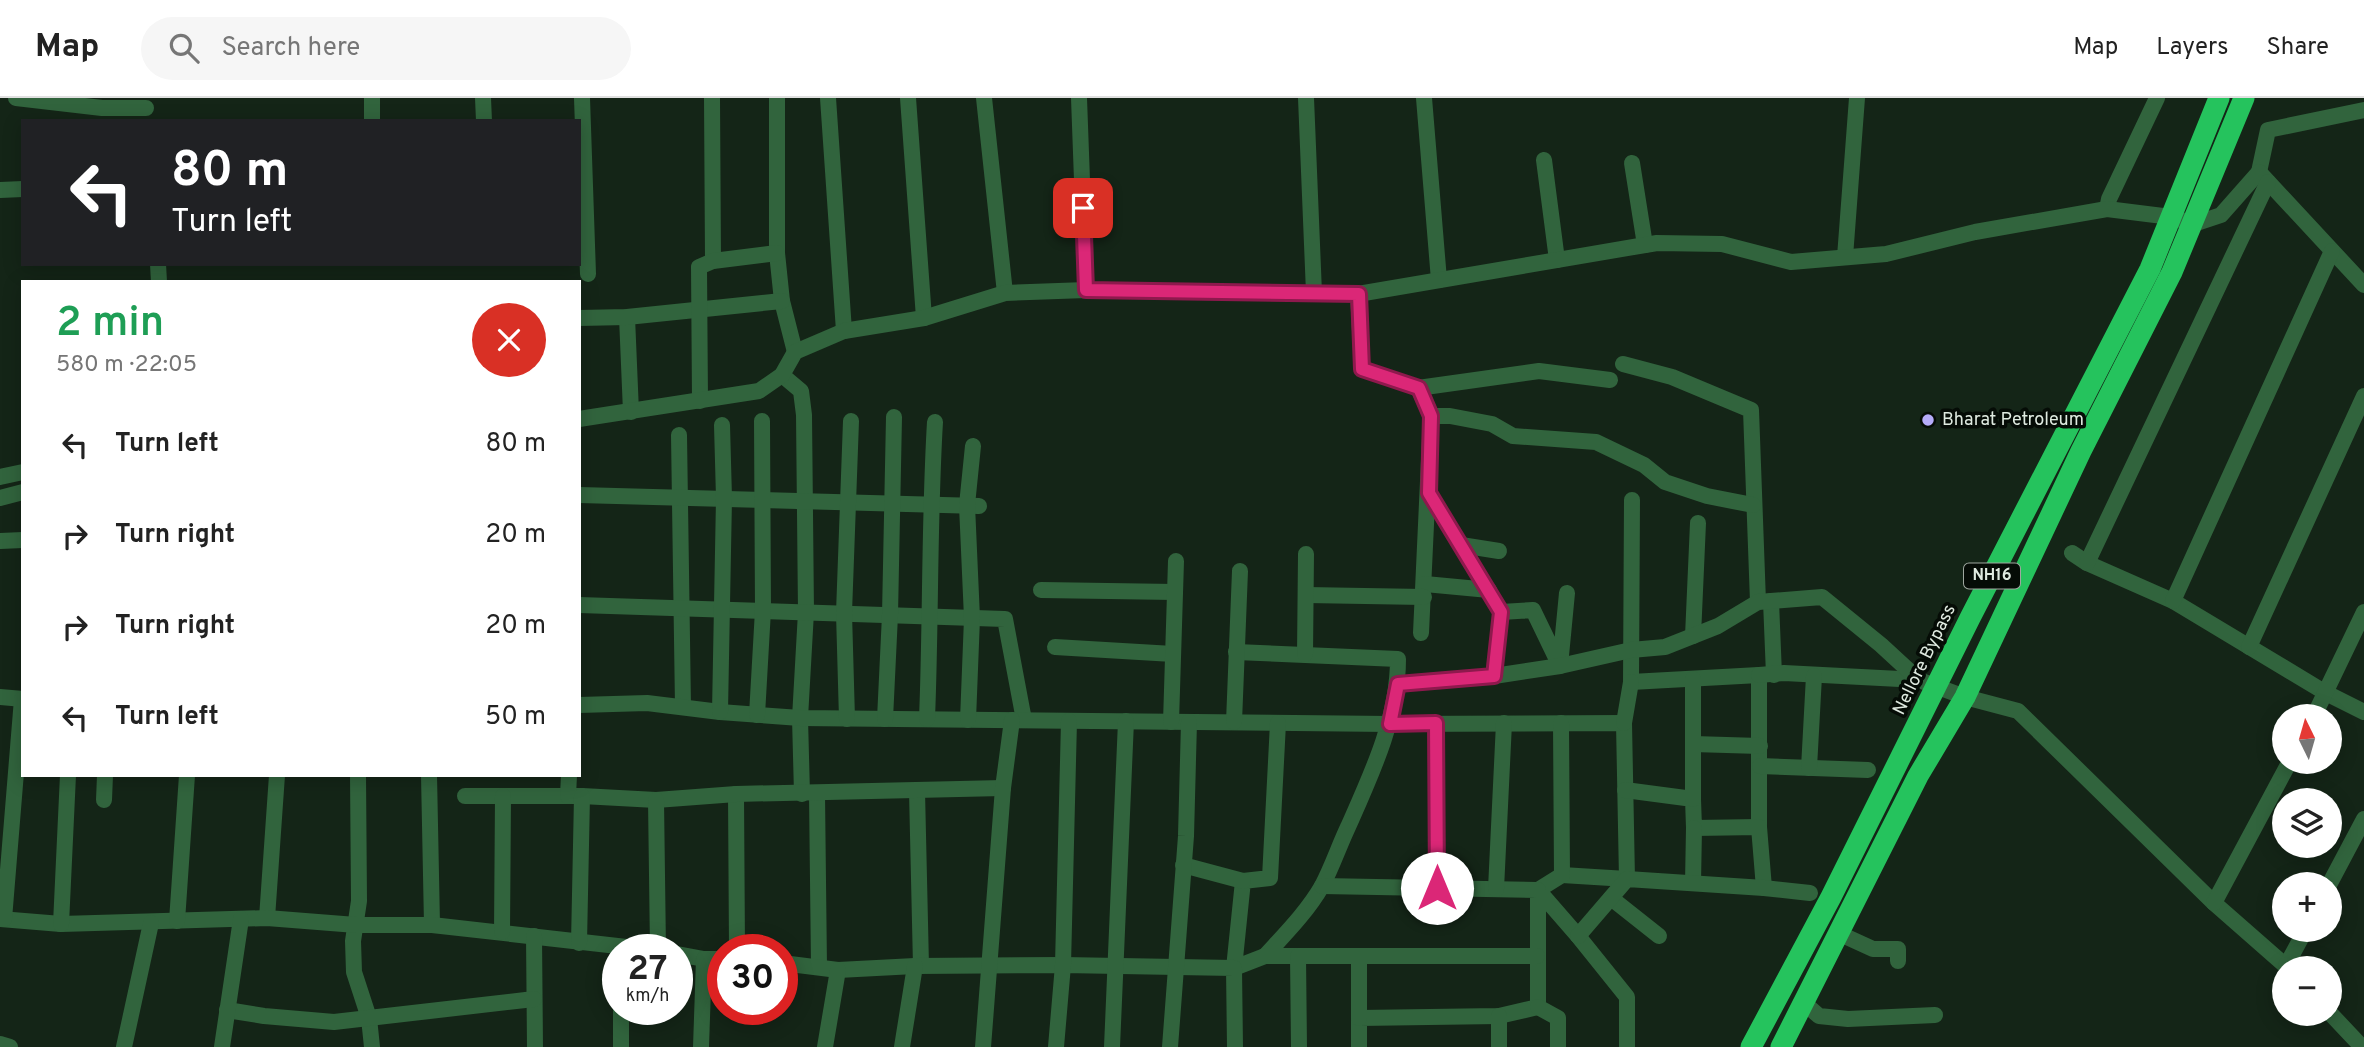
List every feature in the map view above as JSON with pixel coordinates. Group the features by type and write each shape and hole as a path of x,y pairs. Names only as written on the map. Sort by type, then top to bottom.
{"highway":[{"name":"Nellore Bypass","path":"1751,1047 1831,897 1928,683 1970,618 2150,269 2219,98"},
{"name":"NH16","path":"1782,1047 1918,776 1965,697 2081,451 2172,272 2244,98"}],"street":[{"path":"16,98 102,108 146,109"},
{"path":"372,98 372,119"},
{"path":"483,98 484,119"},
{"path":"582,98 583,242 588,274"},
{"path":"712,98 713,261"},
{"path":"777,98 778,253 782,301 794,352"},
{"path":"828,98 844,331"},
{"path":"908,98 924,318"},
{"path":"984,98 1005,293"},
{"path":"1079,98 1086,290"},
{"path":"1306,98 1314,293"},
{"path":"1424,98 1439,280"},
{"path":"1845,257 1857,98"},
{"path":"2107,209 2109,198 2157,98"},
{"path":"2087,563 2264,177 2268,130 2364,110"},
{"path":"1544,160 1557,260"},
{"path":"1632,163 1645,245"},
{"path":"581,419 759,391 782,375 794,352 844,331 924,318 1005,293 1086,290 1359,294 1657,243 1722,244 1791,262 1886,254 1975,232 2107,209 2171,217 2194,224 2221,215 2264,177"},
{"path":"2264,177 2364,285"},
{"path":"0,190 21,189"},
{"path":"2173,601 2332,251"},
{"path":"700,401 699,267 713,261 778,253"},
{"path":"1359,294 1362,369 1419,388 1539,371 1610,380"},
{"path":"581,318 627,317 700,307 782,301"},
{"path":"627,317 631,411"},
{"path":"1623,364 1672,377 1751,410 1752,505 1764,602 1767,675 1760,746 1759,827 1764,888"},
{"path":"782,375 801,391 804,415 806,612 800,718 810,794 819,967"},
{"path":"1419,388 1431,416 1421,633"},
{"path":"2249,647 2364,396"},
{"path":"1431,416 1450,416 1492,424 1513,436 1596,442 1644,465 1665,482 1752,505"},
{"path":"885,719 894,417"},
{"path":"757,715 763,610 762,421"},
{"path":"847,719 844,613 851,421"},
{"path":"928,719 930,504 935,422"},
{"path":"720,712 724,498 722,425"},
{"path":"679,435 683,707"},
{"path":"968,720 972,618 973,446"},
{"path":"0,477 21,472"},
{"path":"0,498 21,493"},
{"path":"1429,493 1501,612 1494,676"},
{"path":"581,495 973,505"},
{"path":"1578,936 1628,879 1624,723 1631,682 1632,500"},
{"path":"1693,636 1698,523"},
{"path":"0,541 21,540"},
{"path":"1461,545 1499,551"},
{"path":"2072,553 2087,563 2173,601 2326,693 2364,712"},
{"path":"1305,654 1306,554"},
{"path":"1171,722 1176,561"},
{"path":"1234,722 1240,571"},
{"path":"1041,590 1175,592"},
{"path":"1306,595 1489,590"},
{"path":"1560,666 1567,593"},
{"path":"1398,684 1494,676 1560,666 1631,650 1665,647 1718,626 1764,602 1822,597 1928,683"},
{"path":"581,605 1005,619 1018,720 1003,788 983,1047"},
{"path":"1501,612 1533,610 1560,666"},
{"path":"2320,704 2364,612"},
{"path":"1055,647 1173,654"},
{"path":"1236,652 1398,659 1398,684 1390,724 1322,886 1291,928 1265,956"},
{"path":"1631,682 1784,673 1928,683 1965,697 2018,711 2214,903 2274,956"},
{"path":"1809,768 1814,676"},
{"path":"1693,679 1693,883"},
{"path":"0,697 21,699"},
{"path":"581,705 647,702 720,712 847,719 1390,724 1624,723"},
{"path":"21,710 2,919 61,924 267,918 356,925 432,926 502,932 602,946"},
{"path":"1055,1047 1063,965 1069,721"},
{"path":"1112,1047 1126,721"},
{"path":"1170,1047 1183,865 1189,722"},
{"path":"1183,865 1243,881 1270,878 1278,723"},
{"path":"1436,723 1437,888"},
{"path":"1496,889 1504,723"},
{"path":"1561,723 1562,875"},
{"path":"1693,744 1760,746"},
{"path":"1760,766 1868,770"},
{"path":"2214,903 2283,774"},
{"path":"61,924 68,777"},
{"path":"104,800 105,777"},
{"path":"177,921 187,777"},
{"path":"267,918 277,777"},
{"path":"358,777 359,901 353,942 354,972 369,1018 372,1047"},
{"path":"429,777 432,926"},
{"path":"570,777 575,796 579,943"},
{"path":"465,796 575,796 656,800 736,794 1003,788"},
{"path":"1625,790 1693,799"},
{"path":"902,1047 918,966 917,791"},
{"path":"736,794 737,934"},
{"path":"502,932 503,796"},
{"path":"656,800 656,934"},
{"path":"2336,872 2364,819"},
{"path":"1694,828 1759,827"},
{"path":"1322,886 1538,890 1562,875 1810,893"},
{"path":"1235,1047 1234,968 1243,881"},
{"path":"1538,890 1627,997 1627,1047"},
{"path":"1538,890 1538,1007"},
{"path":"1611,898 1660,936"},
{"path":"222,1047 241,919"},
{"path":"124,1047 151,923"},
{"path":"1838,933 1873,949 1898,948 1898,961"},
{"path":"534,936 535,1047"},
{"path":"798,965 838,970 990,965 1234,968 1265,956 1537,956"},
{"path":"1298,956 1299,1047"},
{"path":"1359,956 1359,1047"},
{"path":"693,957 704,959 701,1047"},
{"path":"825,1047 838,970"},
{"path":"227,1010 334,1022 534,999"},
{"path":"1803,1002 1819,1016 1848,1020 1935,1015"},
{"path":"1359,1018 1499,1016 1538,1007 1558,1018 1558,1047"},
{"path":"1499,1016 1499,1047"},
{"path":"621,1025 621,1047"},
{"path":"2342,1026 2361,1047"},
{"path":"0,1044 10,1047"}],"place":[{"name":"Bharat Petroleum","path":"1928,420"}],"route":[{"path":"1083,208 1086,290 1359,294 1362,369 1419,388 1431,416 1429,493 1501,612 1494,676 1398,684 1390,724 1436,723 1437,888"}]}
